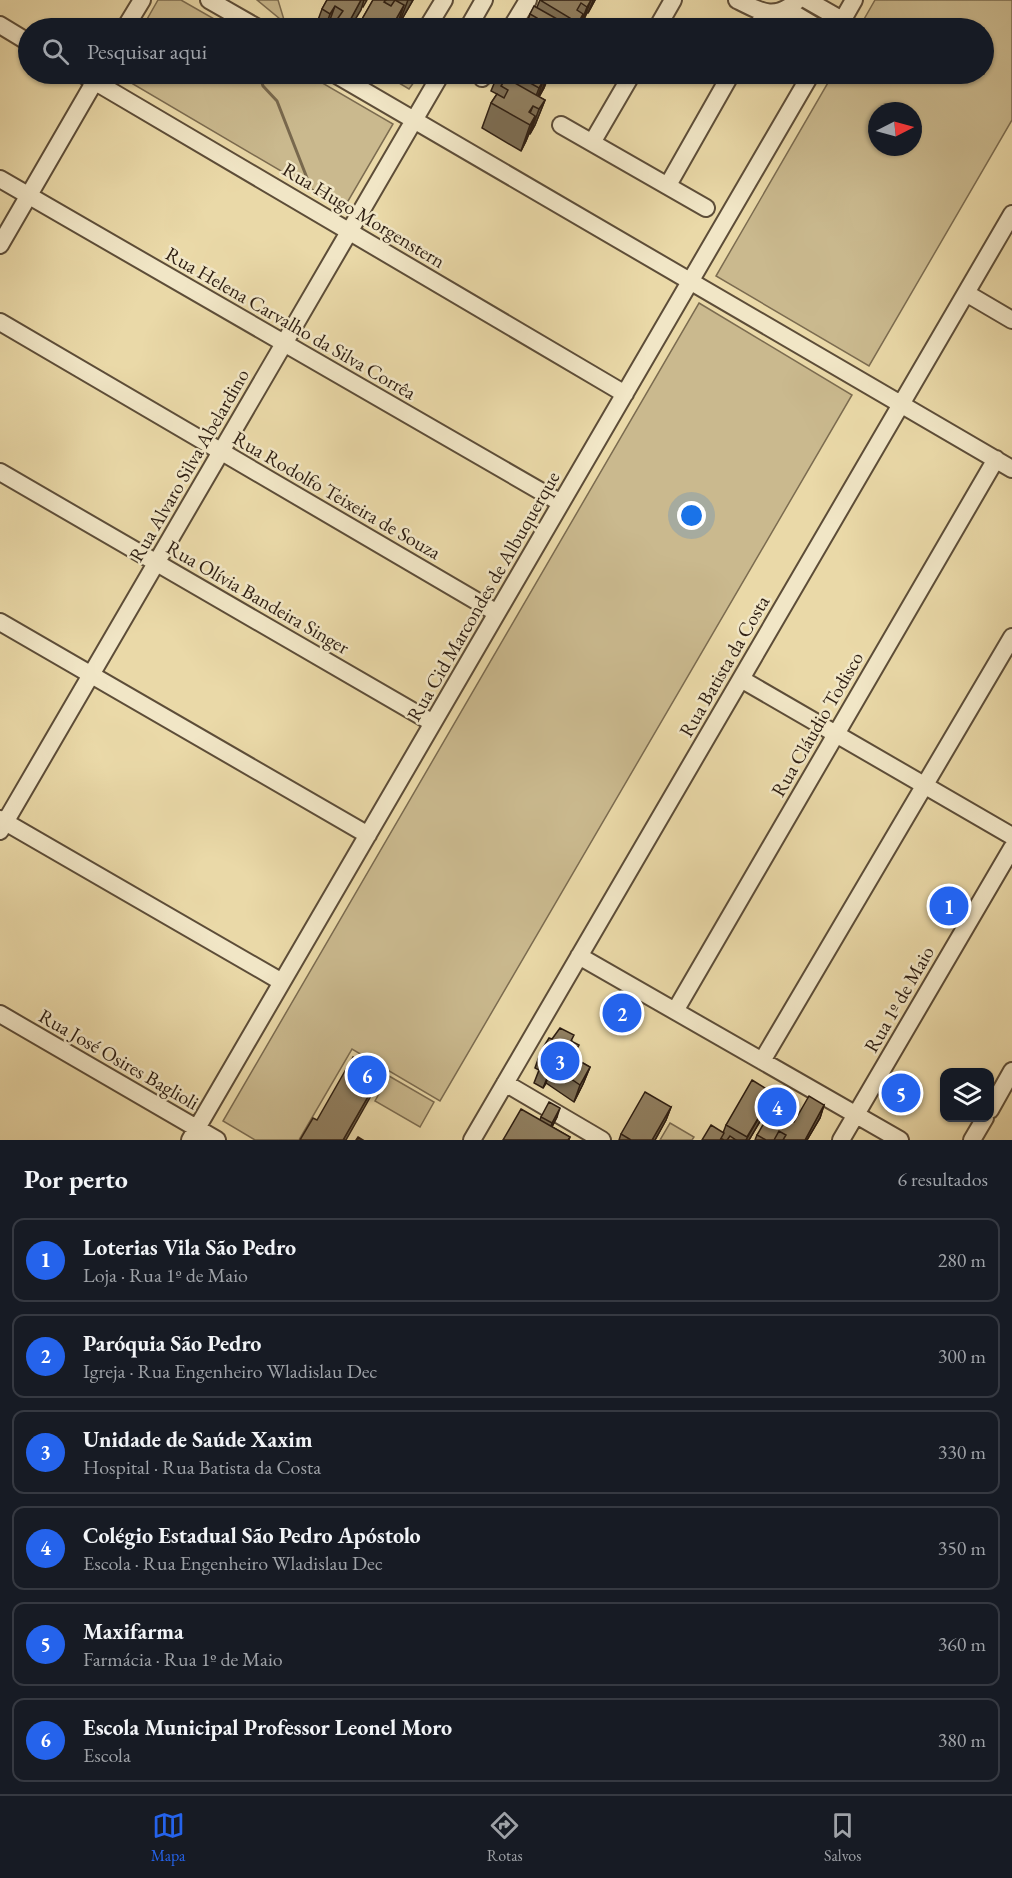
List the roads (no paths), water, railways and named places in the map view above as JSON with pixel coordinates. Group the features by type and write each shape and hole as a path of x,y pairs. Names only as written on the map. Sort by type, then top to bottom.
{"street":[{"path":"131,18 142,0"},
{"path":"210,0 241,18"},
{"path":"434,18 444,0"},
{"path":"474,18 484,0"},
{"path":"517,18 528,0"},
{"path":"663,18 673,0"},
{"path":"737,0 757,18"},
{"path":"807,0 832,18"},
{"path":"844,18 854,0"},
{"path":"766,18 792,5 807,18"},
{"path":"0,25 18,36"},
{"path":"0,245 88,84"},
{"name":"Rua Hugo Morgenstern","path":"105,84 625,394"},
{"path":"352,84 900,406 1012,469"},
{"name":"Rua Alvaro Silva Abelardino","path":"2,824 157,563 435,84"},
{"path":"593,141 626,84"},
{"path":"668,185 725,84"},
{"name":"Rua Cid Marcondes de Albuquerque","path":"194,1134 805,84"},
{"path":"561,125 593,141 706,208"},
{"name":"Rua Helena Carvalho da Silva Corrêa","path":"0,179 561,503"},
{"name":"Rua Batista da Costa","path":"472,1140 1012,214"},
{"path":"966,293 1012,320"},
{"name":"Rua Rodolfo Teixeira de Souza","path":"0,322 497,613"},
{"name":"Rua Cláudio Todisco","path":"675,1011 996,459"},
{"name":"Rua Olívia Bandeira Singer","path":"0,472 433,723"},
{"path":"0,622 368,835"},
{"path":"762,1061 1012,637"},
{"path":"741,679 1012,836"},
{"path":"2,824 282,982"},
{"name":"Rua 1º de Maio","path":"841,1140 1012,848"},
{"path":"579,956 900,1140"},
{"name":"Rua José Osires Baglioli","path":"0,1014 194,1134 217,1140"},
{"path":"994,1103 1012,1071"},
{"path":"505,1083 602,1140"},
{"path":"972,1140 983,1122"}],"waterway":[{"path":"262,84 277,101 307,178"}],"place":[{"name":"Loterias Vila São Pedro","path":"949,906"},
{"name":"Paróquia São Pedro","path":"622,1013"},
{"name":"Unidade de Saúde Xaxim","path":"560,1061"},
{"name":"Escola Municipal Professor Leonel Moro","path":"367,1075"},
{"name":"Maxifarma","path":"901,1093"},
{"name":"Colégio Estadual São Pedro Apóstolo","path":"777,1107"}]}
